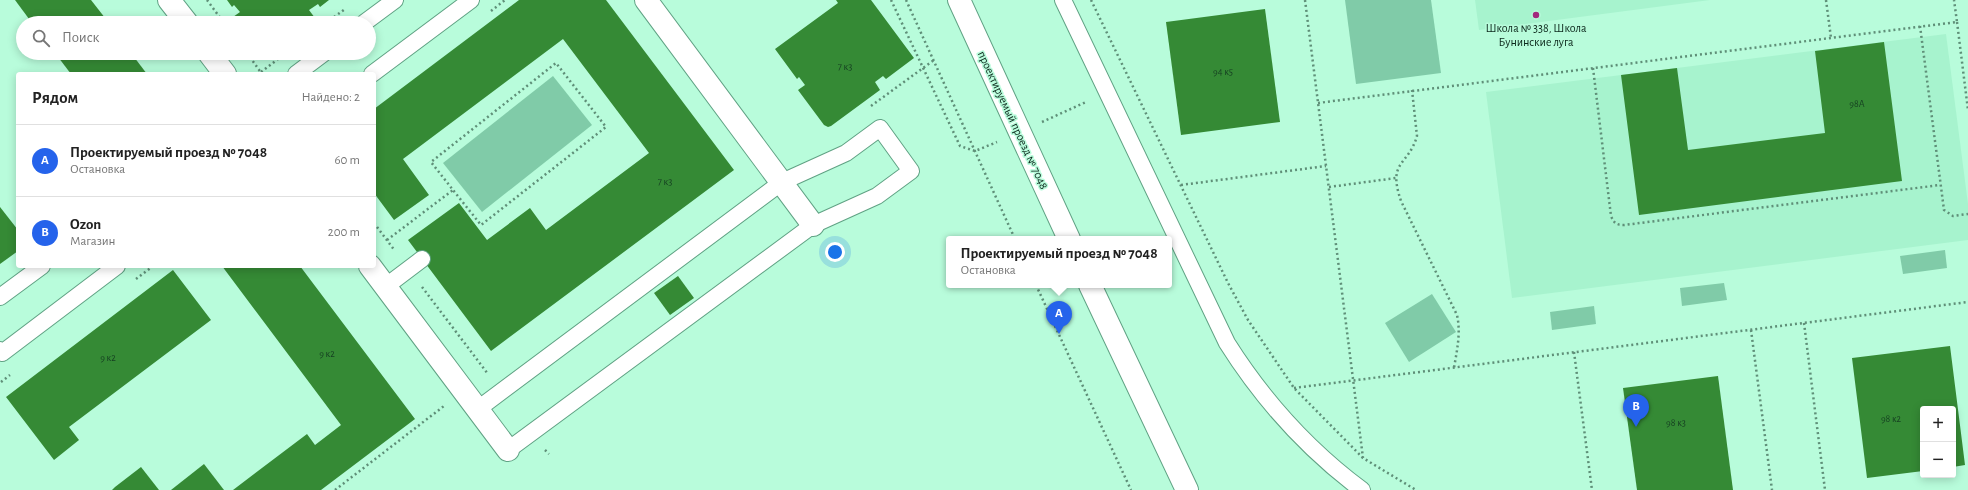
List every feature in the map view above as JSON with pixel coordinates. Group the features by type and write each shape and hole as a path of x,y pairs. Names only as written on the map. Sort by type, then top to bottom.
{"street":[{"path":"169,0 182,16"},
{"path":"646,0 782,182 813,226"},
{"name":"проектируемый проезд № 7048","path":"959,0 1068,236"},
{"path":"214,60 223,72"},
{"path":"372,268 508,450"},
{"path":"1091,288 1187,490"}],"lane":[{"path":"373,16 395,0"},
{"path":"375,72 470,0"},
{"path":"1063,0 1227,343 1260,391 1298,435 1338,472 1362,490"},
{"path":"299,72 315,60"},
{"path":"478,409 782,182 846,153 880,128 911,171 877,196 813,226 508,450"},
{"path":"385,286 422,259"},
{"path":"0,297 39,268"},
{"path":"0,350 2,353 114,268"}],"path":[{"path":"207,0 219,16"},
{"path":"891,0 960,146 975,151"},
{"path":"906,0 1014,236"},
{"path":"1091,0 1248,320 1294,388 1364,458 1416,490"},
{"path":"1305,0 1364,458"},
{"path":"1826,0 1831,38"},
{"path":"1954,0 1968,110"},
{"path":"336,16 351,5"},
{"path":"1318,103 1957,22"},
{"path":"1920,26 1944,210 1946,213 1953,216 1968,214"},
{"path":"252,60 261,72"},
{"path":"263,72 278,60"},
{"path":"869,108 934,60"},
{"path":"556,63 606,127 481,225 453,190 431,162 556,63"},
{"path":"1593,68 1612,216 1613,221 1617,225 1940,185"},
{"path":"1412,90 1417,136 1412,148 1403,160 1396,178 1396,185 1401,201 1457,315 1459,338 1454,368"},
{"path":"1180,184 1326,166"},
{"path":"1328,187 1396,178"},
{"path":"387,240 453,190"},
{"path":"376,226 501,391"},
{"path":"1037,288 1130,490"},
{"path":"1294,388 1968,302"},
{"path":"1804,323 1825,490"},
{"path":"1751,330 1772,490"},
{"path":"1574,352 1592,490"},
{"path":"532,433 549,454"}],"shaded area":[{"path":"1345,0 1431,0 1441,73 1356,84"},
{"name":"Школа № 338, Школа Бунинские луга","path":"1475,0 1710,0 1479,30"},
{"path":"1946,34 1968,204 1968,240 1512,298 1486,92"},
{"path":"553,76 592,125 482,212 443,163"},
{"path":"1945,250 1947,268 1903,274 1900,256"},
{"path":"1724,283 1727,300 1682,306 1680,288"},
{"path":"1432,294 1456,332 1409,362 1385,323"},
{"path":"1594,306 1596,324 1552,330 1550,312"}],"building":[{"path":"15,0 91,0 104,16 27,16"},
{"path":"227,0 329,0 320,7 318,4 309,10 314,16 234,16 240,12 234,5 232,7"},
{"path":"519,0 606,0 734,170 491,351 408,240 459,203 487,240 530,208 546,230 649,153 563,39 403,159 429,195 394,220 376,196 376,107"},
{"path":"836,0 871,0 914,58 886,79 883,76 875,82 880,90 828,127 824,125 798,90 805,85 799,77 797,79 775,49 838,3"},
{"path":"1265,9 1280,122 1181,135 1166,22"},
{"path":"1884,42 1902,181 1639,215 1621,75 1677,68 1688,150 1825,133 1815,51"},
{"path":"60,60 136,60 145,72 69,72"},
{"path":"0,207 16,227 16,252 0,264"},
{"path":"223,268 302,268 415,419 321,490 233,490 307,434 315,445 341,425"},
{"path":"173,270 211,320 69,427 79,440 54,460 6,397"},
{"path":"678,276 694,298 670,315 654,293"},
{"path":"1950,346 1965,465 1956,466 1956,406 1920,406 1920,471 1867,478 1852,358"},
{"path":"1718,376 1733,490 1637,490 1623,388"},
{"path":"204,464 224,490 171,490"},
{"path":"141,467 159,490 112,490 115,487"}],"place":[{"name":"Школа № 338, Школа Бунинские луга","path":"1536,15"},
{"name":"Проектируемый проезд № 7048","path":"1059,334"},
{"name":"Ozon","path":"1636,427"}]}
